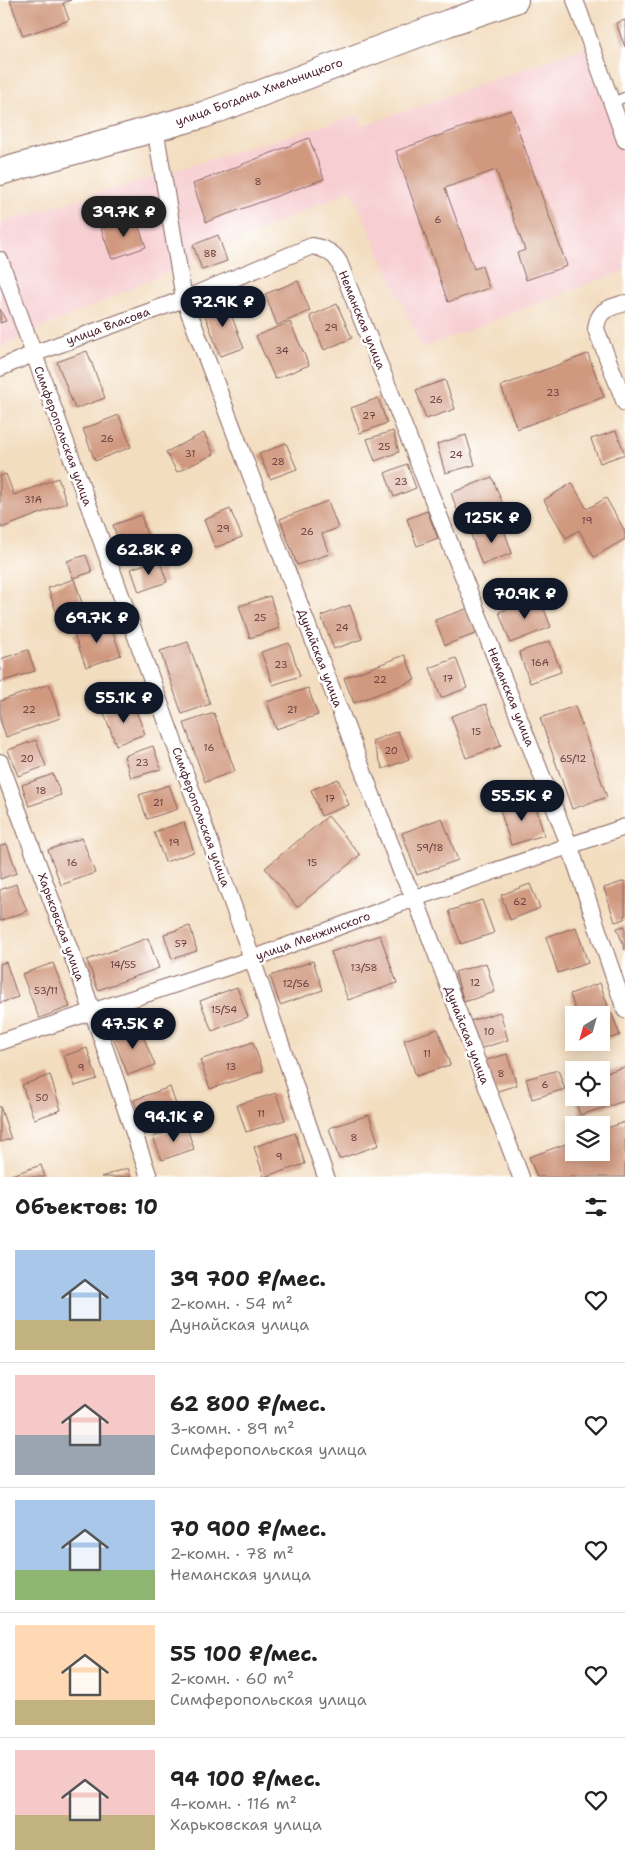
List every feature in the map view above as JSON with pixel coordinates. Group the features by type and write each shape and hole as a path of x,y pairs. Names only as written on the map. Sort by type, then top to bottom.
{"main road":[{"name":"улица Богдана Хмельницкого","path":"0,172 203,115 448,23 515,0"}],"street":[{"path":"575,0 618,100 625,140"},
{"name":"Дунайская улица","path":"155,128 184,299 398,864 415,898 521,1177"},
{"name":"улица Власова","path":"0,368 33,354 184,299 312,246 328,250"},
{"name":"Неманская улица","path":"328,250 335,255 339,262 570,847 625,1010"},
{"name":"Симферопольская улица","path":"0,260 252,959 326,1177"},
{"path":"625,303 608,308 598,318 596,329 625,403"},
{"name":"Харьковская улица","path":"0,762 92,1012 149,1177"},
{"name":"улица Менжинского","path":"0,1042 252,959 415,898 625,827"}],"shaded area":[{"path":"586,47 625,164 625,270 422,348 351,190 0,347 0,223 358,115 362,126"}],"building":[{"path":"10,0 71,0 63,3 69,20 23,36"},
{"path":"625,20 625,47 616,23"},
{"path":"511,110 567,266 526,280 517,253 525,250 496,170 445,188 474,269 482,266 489,288 448,302 396,151"},
{"path":"309,138 324,179 206,222 193,184"},
{"path":"135,216 146,247 112,259 101,229"},
{"path":"218,235 227,261 202,270 193,245"},
{"path":"298,281 310,311 277,325 265,294"},
{"path":"225,299 244,348 220,356 202,307"},
{"path":"337,304 352,338 324,350 310,316"},
{"path":"0,309 6,321 0,323"},
{"path":"290,322 309,365 275,379 256,336"},
{"path":"87,351 105,398 75,409 57,362"},
{"path":"588,354 604,397 517,429 501,386"},
{"path":"445,380 455,409 426,419 416,390"},
{"path":"378,398 387,423 360,433 351,408"},
{"path":"119,415 131,447 95,461 83,429"},
{"path":"393,431 399,452 375,461 367,439"},
{"path":"616,431 625,454 600,463 591,439"},
{"path":"204,433 214,454 177,472 166,452"},
{"path":"466,435 475,465 445,473 437,444"},
{"path":"286,443 297,469 270,479 259,454"},
{"path":"407,464 416,488 394,497 385,473"},
{"path":"6,474 14,495 58,478 67,503 2,528 0,523 0,476"},
{"path":"492,477 506,512 464,528 451,493"},
{"path":"572,483 587,509 606,498 625,531 625,539 594,557 579,530 566,538 544,500"},
{"path":"328,501 338,528 322,534 329,554 297,565 280,519"},
{"path":"230,509 242,537 215,548 204,520"},
{"path":"427,511 438,538 417,546 407,519"},
{"path":"141,515 153,555 125,564 113,525"},
{"path":"502,524 512,553 482,565 471,535"},
{"path":"86,555 92,572 73,578 67,561"},
{"path":"159,559 167,582 139,592 131,569"},
{"path":"74,579 88,621 62,629 48,588"},
{"path":"270,596 280,628 250,638 239,606"},
{"path":"539,596 551,627 510,643 499,612"},
{"path":"350,605 362,639 334,649 321,616"},
{"path":"469,608 478,633 445,645 435,620"},
{"path":"109,622 121,655 86,667 74,634"},
{"path":"550,641 561,672 530,683 519,652"},
{"path":"188,642 210,704 182,714 160,651"},
{"path":"289,643 300,676 273,685 261,652"},
{"path":"28,650 35,671 0,682 0,659"},
{"path":"405,655 415,680 354,703 344,678"},
{"path":"456,658 467,688 441,698 430,668"},
{"path":"49,684 60,718 6,737 0,719 0,701"},
{"path":"308,688 318,715 276,729 267,702"},
{"path":"133,703 145,734 116,745 104,713"},
{"path":"486,704 501,746 466,758 451,716"},
{"path":"575,706 607,797 572,809 540,718"},
{"path":"214,713 235,771 205,782 184,723"},
{"path":"398,731 409,759 383,769 372,741"},
{"path":"36,740 46,766 18,776 8,750"},
{"path":"153,746 161,769 131,778 124,756"},
{"path":"53,774 61,795 29,806 22,785"},
{"path":"338,779 349,805 321,816 311,790"},
{"path":"169,785 178,809 147,819 139,795"},
{"path":"534,800 544,835 511,845 500,810"},
{"path":"328,816 360,855 297,907 265,868"},
{"path":"442,818 458,860 417,875 402,833"},
{"path":"184,822 194,852 165,862 154,832"},
{"path":"82,838 95,873 61,885 48,850"},
{"path":"7,844 17,873 0,879 0,846"},
{"path":"625,881 625,919 615,922 604,888"},
{"path":"16,884 27,911 0,921 0,890"},
{"path":"530,884 540,908 510,920 501,895"},
{"path":"482,900 494,933 461,944 449,911"},
{"path":"190,926 197,951 172,959 164,934"},
{"path":"625,926 625,950 617,928"},
{"path":"576,927 588,963 558,973 546,937"},
{"path":"380,935 397,983 348,1000 331,952"},
{"path":"148,938 159,968 98,990 87,960"},
{"path":"313,961 323,990 280,1005 270,976"},
{"path":"6,962 18,997 0,1003 0,964"},
{"path":"53,963 70,1007 39,1018 22,974"},
{"path":"486,963 495,992 464,1002 455,972"},
{"path":"600,983 608,1006 574,1006 570,994"},
{"path":"237,987 248,1017 212,1031 200,1001"},
{"path":"500,1012 508,1040 479,1049 470,1021"},
{"path":"610,1012 620,1035 610,1038"},
{"path":"138,1024 155,1065 128,1075 112,1035"},
{"path":"438,1029 450,1065 416,1076 404,1040"},
{"path":"253,1042 263,1071 210,1089 200,1060"},
{"path":"87,1048 97,1079 75,1086 64,1056"},
{"path":"507,1054 517,1085 495,1092 484,1061"},
{"path":"625,1067 625,1101 610,1106 610,1071"},
{"path":"558,1070 565,1089 532,1099 526,1079"},
{"path":"50,1075 61,1110 34,1119 22,1085"},
{"path":"170,1087 181,1119 144,1131 134,1100"},
{"path":"276,1093 285,1120 246,1132 237,1105"},
{"path":"0,1106 11,1139 0,1142"},
{"path":"577,1106 609,1106 580,1115"},
{"path":"369,1115 379,1145 339,1159 329,1128"},
{"path":"625,1122 625,1177 537,1177 529,1157 565,1144 565,1161 610,1161 610,1127"},
{"path":"186,1125 194,1149 162,1160 153,1137"},
{"path":"295,1133 305,1164 264,1177 254,1147"},
{"path":"41,1165 45,1177 5,1177"},
{"path":"128,1168 131,1177 101,1177"}]}
